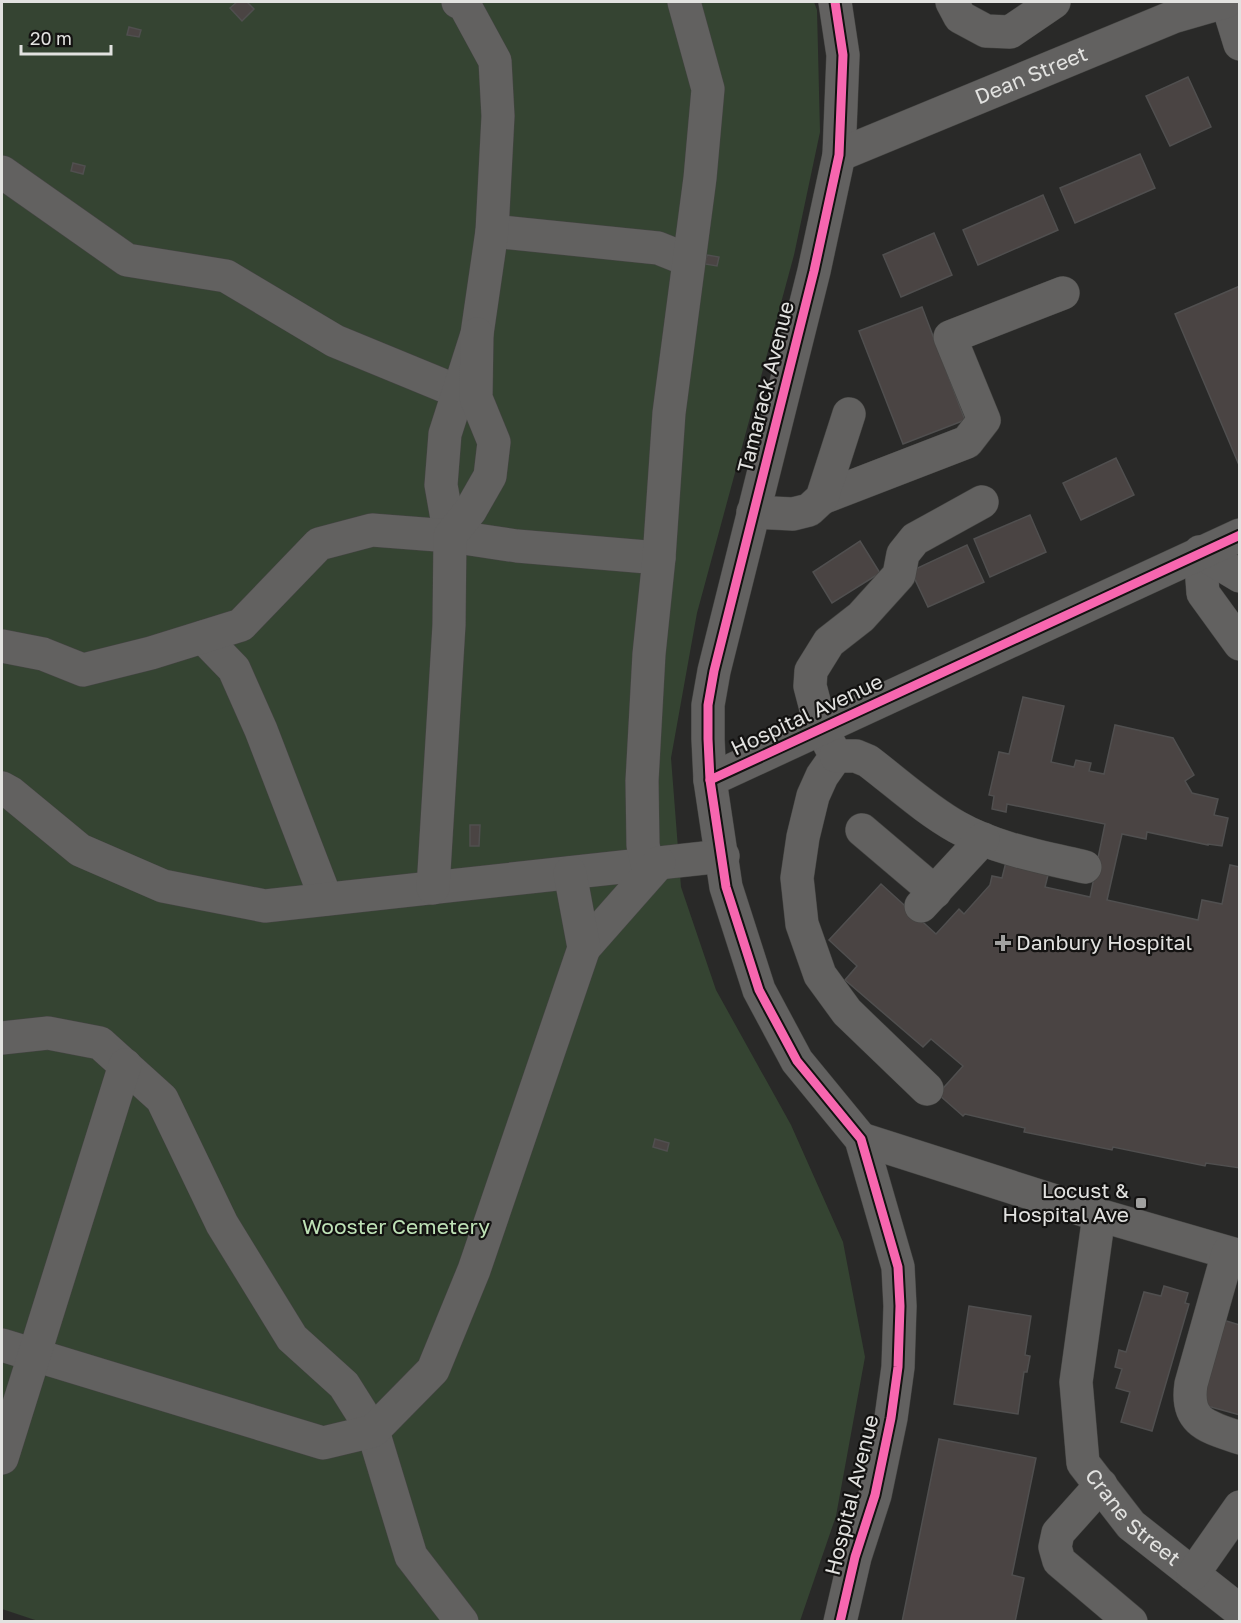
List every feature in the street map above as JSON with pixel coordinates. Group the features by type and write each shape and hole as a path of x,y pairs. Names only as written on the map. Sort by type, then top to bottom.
{"street":[{"path":"450,536 470,511 490,476 494,442 476,398 477,334 492,231 498,116 495,61 463,2"},
{"path":"653,864 643,845 642,781 649,654 659,558 669,413 700,178 708,89 684,2"},
{"name":"Tamarack Avenue","path":"710,780 708,705 714,671 814,271 839,155 843,55 835,2"},
{"path":"952,2 960,17 986,31 1010,32 1054,2"},
{"path":"1226,2 1239,44"},
{"name":"Dean Street","path":"839,155 1169,9 1226,2"},
{"path":"2,172 127,260 226,276 335,341 459,392"},
{"path":"492,231 658,249 688,260"},
{"path":"753,512 793,514 809,510 822,498 968,442 984,420 950,337 1063,293"},
{"path":"433,888 449,625 450,536 441,485 445,434 477,334"},
{"path":"822,498 849,414"},
{"path":"836,756 821,728 810,686 811,671 829,642 861,617 899,575 903,555 915,539 982,502"},
{"path":"2,646 43,654 82,670 203,637 241,625 319,544 372,530 450,536 517,546 659,558"},
{"name":"Hospital Avenue","path":"840,1622 855,1557 875,1495 891,1418 898,1367 900,1306 898,1267 861,1139 797,1061 759,990 726,887 710,780 1239,535"},
{"path":"1200,552 1239,576"},
{"path":"1200,552 1203,593 1239,644"},
{"path":"203,637 234,669 261,730 327,899"},
{"path":"836,756 856,756 868,761 956,826 983,839 1018,851 1085,867"},
{"path":"836,756 822,776 813,796 803,837 797,879 802,924 820,975 847,1012 927,1089"},
{"path":"2,788 80,850 163,886 265,906 723,856"},
{"path":"862,830 927,900 983,839"},
{"path":"2,1345 323,1443 373,1431 433,1370 474,1270 584,948 653,864"},
{"path":"570,873 584,948"},
{"path":"2,1038 48,1033 100,1043 162,1099 222,1224 292,1338 344,1385 373,1431 411,1556 462,1622"},
{"path":"2,1458 125,1065"},
{"path":"861,1139 1099,1215 1234,1254 1191,1384 1188,1400 1191,1409 1204,1424 1239,1438"},
{"name":"Crane Street","path":"1099,1215 1076,1382 1083,1463 1131,1525 1239,1611"},
{"path":"1101,1485 1058,1533 1055,1546 1059,1561 1131,1622"},
{"path":"1192,1574 1239,1507"}],"green space":[{"name":"Wooster Cemetery","path":"2,2 814,2 817,10 820,132 794,255 697,613 671,758 681,887 716,990 791,1125 843,1242 865,1357 836,1516 800,1621 41,1622 2,1609"}],"building":[{"path":"237,2 247,2 254,9 242,21 230,8"},
{"path":"129,27 141,30 139,37 127,35"},
{"path":"1188,77 1211,127 1170,146 1146,96"},
{"path":"1140,154 1155,188 1075,223 1060,188"},
{"path":"73,163 85,166 83,174 71,171"},
{"path":"1043,195 1058,230 978,265 963,230"},
{"path":"934,233 952,275 901,297 883,255"},
{"path":"707,255 719,257 717,266 705,264"},
{"path":"1240,286 1240,465 1239,465 1175,314"},
{"path":"922,307 965,420 903,444 859,331"},
{"path":"1116,458 1134,495 1081,520 1063,483"},
{"path":"1030,515 1046,552 990,577 974,539"},
{"path":"860,541 880,573 832,603 813,572"},
{"path":"967,545 984,582 928,607 911,571"},
{"path":"1023,697 1064,706 1051,762 1074,767 1076,760 1091,763 1089,771 1104,774 1115,725 1173,738 1194,775 1185,781 1192,793 1218,799 1214,815 1228,818 1222,846 1147,832 1146,839 1122,834 1107,900 1198,920 1202,900 1222,904 1230,865 1240,867 1240,1168 1206,1163 1205,1166 1113,1147 1112,1150 1024,1132 1025,1128 965,1114 963,1116 938,1094 963,1066 931,1039 923,1047 845,980 857,966 829,940 881,884 936,934 959,909 964,914 990,885 992,876 1002,878 1006,862 1049,871 1045,887 1090,897 1105,824 1007,804 1006,812 992,809 994,796 989,795 999,752 1009,754"},
{"path":"470,825 480,825 479,846 470,846"},
{"path":"655,1139 669,1143 667,1151 653,1147"},
{"path":"1164,1286 1188,1293 1185,1303 1189,1304 1152,1431 1121,1422 1130,1392 1116,1388 1122,1369 1115,1367 1119,1350 1126,1352 1144,1292 1161,1296"},
{"path":"969,1306 1031,1316 1025,1355 1030,1356 1027,1372 1024,1372 1018,1414 954,1404"},
{"path":"1223,1320 1240,1325 1240,1415 1200,1404"},
{"path":"939,1439 1036,1458 1012,1575 1024,1578 1015,1622 902,1622"}],"cycle path":[{"path":"835,2 843,55 839,155 814,271 714,671 708,705 708,739 710,780 726,887 759,990 797,1061 861,1139 898,1267 900,1306 898,1367 891,1418 875,1495 855,1557 840,1622"},
{"path":"710,780 1240,535"}],"place":[{"name":"Danbury Hospital","path":"1003,943"},
{"name":"Locust & Hospital Ave","path":"1141,1203"}]}
